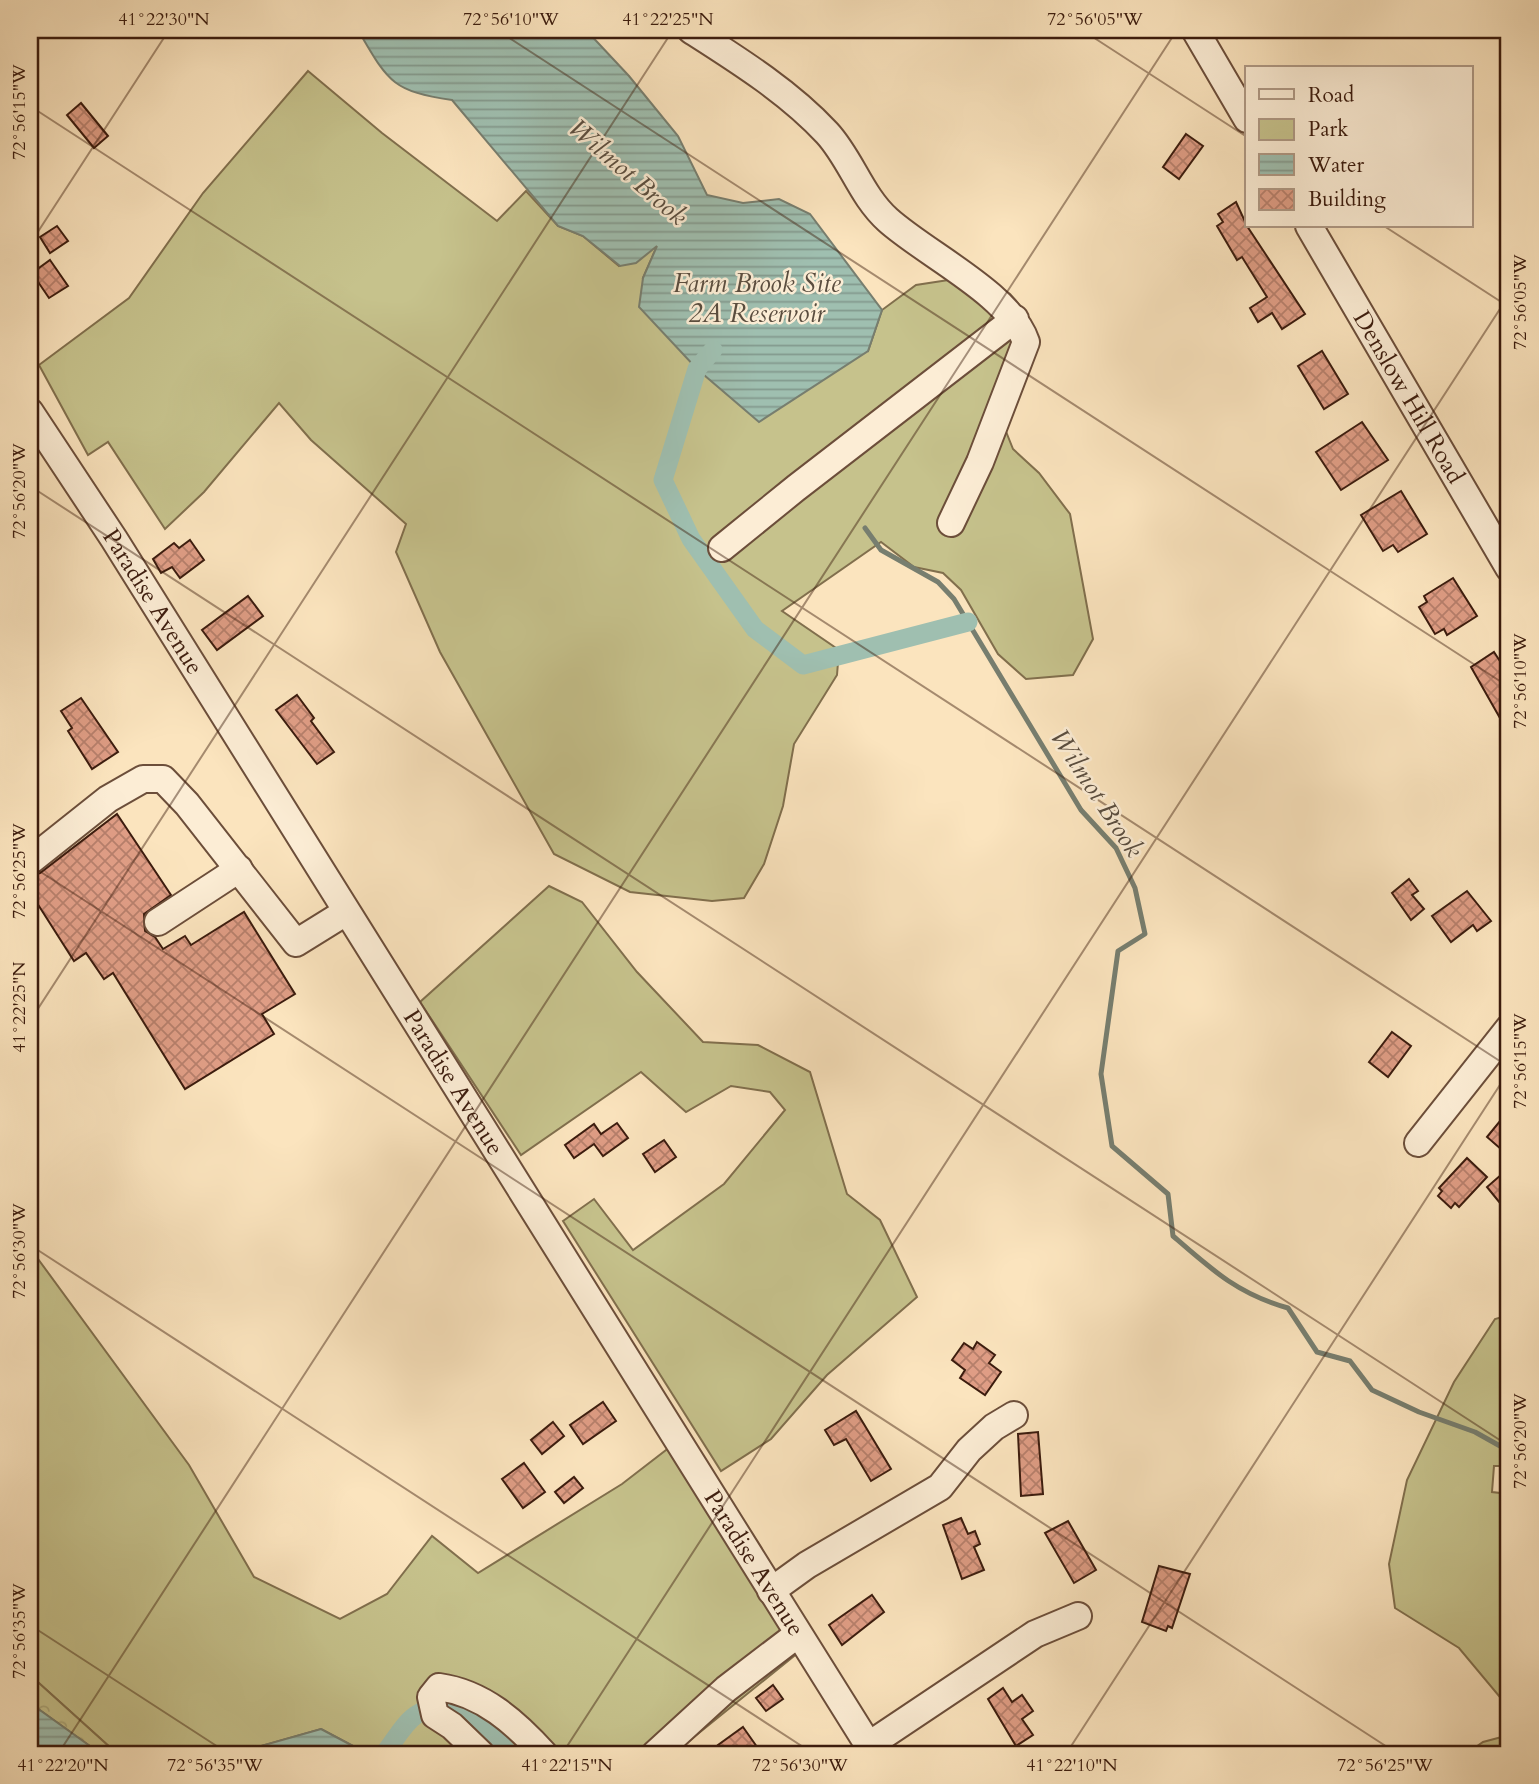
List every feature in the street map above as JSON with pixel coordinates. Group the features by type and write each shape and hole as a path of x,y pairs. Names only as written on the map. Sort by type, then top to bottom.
{"street":[{"path":"691,30 800,108 828,134 861,189 885,218 1015,319 1026,342 979,462 951,523"},
{"path":"1195,30 1245,116"},
{"name":"Denslow Hill Road","path":"1310,228 1509,568"},
{"path":"722,548 1015,319"},
{"name":"Paradise Avenue","path":"30,412 114,539 872,1750"},
{"path":"30,861 108,799 143,779 163,779 187,804 296,943 346,912"},
{"path":"158,922 239,869"},
{"path":"1418,1143 1509,1028"},
{"path":"771,1591 807,1565 940,1487 969,1450 994,1427 1014,1415"},
{"path":"872,1750 1035,1634 1078,1616"},
{"path":"655,1754 726,1689 798,1634"},
{"path":"481,1754 452,1726 435,1715 431,1697 439,1687 455,1689 504,1714 544,1754"}],"green space":[{"path":"308,71 382,133 497,221 526,191 558,226 583,236 619,266 658,244 643,278 868,351 882,310 916,285 981,275 1010,294 1024,310 997,409 1013,449 1039,473 1070,514 1093,639 1073,675 1026,679 998,654 961,590 943,573 914,567 881,542 782,611 839,650 837,675 794,744 783,806 764,864 744,898 712,901 630,892 554,854 440,652 396,552 406,524 311,440 279,403 204,492 165,529 108,442 88,455 39,365 129,298 203,193"},
{"path":"549,886 582,902 637,972 703,1042 758,1045 810,1072 847,1194 880,1220 917,1297 827,1375 771,1439 721,1471 563,1221 594,1199 633,1250 724,1184 785,1110 770,1092 731,1086 686,1112 641,1072 521,1155 420,1002"},
{"path":"30,1248 189,1465 254,1577 340,1619 387,1594 432,1536 478,1573 622,1484 670,1447 799,1652 673,1754 368,1754 321,1729 233,1754 113,1754 113,1750 30,1675"},
{"path":"1509,1315 1509,1466 1494,1466 1492,1492 1509,1494 1509,1708 1459,1648 1395,1608 1389,1564 1407,1480 1454,1382 1495,1319"},
{"path":"30,1675 113,1750 113,1754 101,1754 30,1703"},
{"path":"1509,1735 1509,1754 1466,1754 1483,1742"}],"water":[{"name":"Farm Brook Site 2A Reservoir","path":"358,30 586,30 629,76 678,136 707,195 743,203 779,199 810,214 882,310 868,351 759,422 697,369 639,307 643,278 657,246 636,263 620,266 583,236 558,226 452,100 416,92 393,81"},
{"path":"30,1703 101,1754 30,1754"},
{"path":"321,1729 368,1754 233,1754"}],"building":[{"path":"81,103 108,136 94,148 67,115"},
{"path":"1186,134 1203,146 1179,179 1163,167"},
{"path":"1236,202 1245,228 1248,228 1305,314 1282,329 1272,313 1258,322 1250,308 1267,297 1242,257 1237,260 1217,226 1223,222 1218,214"},
{"path":"57,226 68,241 50,253 40,237"},
{"path":"50,260 68,286 49,298 32,273"},
{"path":"1322,351 1348,394 1324,409 1298,366"},
{"path":"1362,422 1388,460 1341,490 1316,452"},
{"path":"1401,491 1427,534 1398,552 1393,545 1383,551 1361,515"},
{"path":"190,540 204,560 180,578 172,567 161,573 153,559 174,543 179,548"},
{"path":"1453,578 1477,616 1447,635 1444,629 1435,634 1419,607 1427,602 1424,596"},
{"path":"248,596 263,616 217,650 202,630"},
{"path":"1494,652 1509,675 1509,734 1471,667"},
{"path":"297,695 314,718 311,721 334,752 317,764 276,710"},
{"path":"81,698 118,752 92,769 68,731 72,728 61,711"},
{"path":"117,814 171,895 144,914 145,931 155,937 163,949 185,936 191,945 244,912 295,994 262,1014 274,1034 185,1089 113,973 104,979 86,953 74,961 30,892 30,876 40,873"},
{"path":"1409,879 1418,891 1412,895 1424,909 1411,920 1392,893"},
{"path":"1467,891 1491,921 1477,931 1473,925 1451,942 1432,916"},
{"path":"1392,1032 1411,1046 1388,1077 1369,1062"},
{"path":"1509,1110 1509,1156 1487,1137"},
{"path":"617,1123 628,1138 603,1156 594,1144 574,1158 565,1145 594,1124 601,1134"},
{"path":"664,1140 676,1157 655,1172 643,1154"},
{"path":"1467,1158 1487,1177 1459,1207 1455,1203 1451,1208 1438,1196 1442,1191 1439,1188"},
{"path":"1509,1168 1509,1195 1500,1203 1487,1187"},
{"path":"977,1342 995,1355 989,1363 1001,1372 985,1395 960,1378 965,1370 952,1360 964,1343 973,1349"},
{"path":"603,1402 616,1421 583,1444 570,1425"},
{"path":"856,1411 891,1469 871,1481 846,1439 834,1445 825,1430"},
{"path":"553,1422 564,1436 542,1454 531,1440"},
{"path":"1038,1432 1043,1494 1021,1496 1018,1434"},
{"path":"524,1463 545,1492 523,1508 502,1479"},
{"path":"574,1477 583,1488 564,1503 555,1492"},
{"path":"961,1518 968,1534 975,1531 980,1544 974,1547 984,1570 962,1579 943,1525"},
{"path":"1068,1521 1096,1570 1074,1583 1045,1533"},
{"path":"1159,1566 1190,1574 1172,1628 1168,1626 1166,1631 1142,1622"},
{"path":"872,1595 884,1612 842,1645 829,1625"},
{"path":"773,1685 783,1699 766,1711 756,1698"},
{"path":"1003,1688 1012,1702 1022,1695 1033,1711 1022,1719 1033,1735 1016,1746 988,1699"},
{"path":"743,1727 762,1754 724,1754 718,1745"}],"waterway":[{"path":"713,350 697,369 663,480 691,539 755,629 803,665 968,622"},
{"name":"Wilmot Brook","path":"865,528 881,550 938,582 954,599 1081,810 1116,848 1135,888 1145,934 1118,951 1101,1074 1112,1146 1168,1194 1173,1236 1226,1280 1254,1296 1288,1308 1317,1352 1350,1361 1372,1390 1419,1412 1475,1432 1509,1451"},
{"path":"384,1754 411,1719 429,1709 442,1707 455,1710 480,1724 509,1754"}]}
